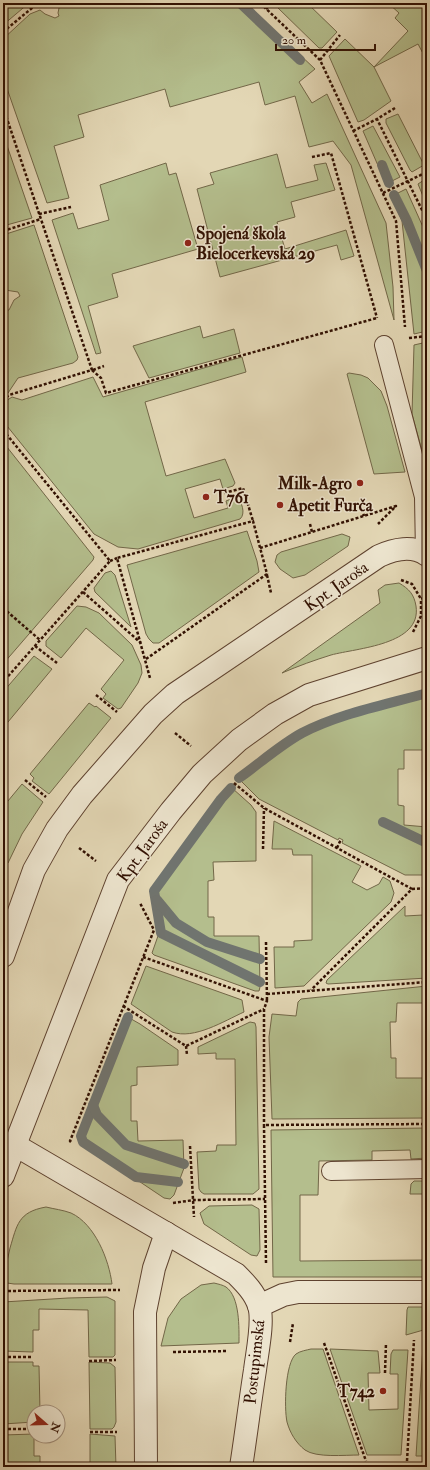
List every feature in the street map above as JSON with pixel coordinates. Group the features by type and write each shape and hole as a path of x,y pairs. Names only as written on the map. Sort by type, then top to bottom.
{"street":[{"name":"Kpt. Jaroša","path":"3,956 34,870 57,830 82,796 153,714 175,694 379,556 390,551 402,549 415,550 426,554"},
{"name":"Kpt. Jaroša","path":"3,1176 118,880 171,811 202,774 239,740 275,714 309,694 427,658"},
{"name":"Postupimská","path":"15,1145 236,1274 249,1288 259,1306 260,1320 258,1350 241,1467"},
{"path":"146,1467 145,1312 154,1268 166,1233"},
{"path":"259,1306 283,1295 298,1292 427,1292"}],"lane":[{"path":"384,345 424,497 426,554"},
{"path":"331,1171 427,1169"}],"path":[{"path":"3,32 38,3"},
{"path":"260,3 320,60 396,221 405,331"},
{"path":"266,9 272,3"},
{"path":"320,60 340,35"},
{"path":"3,107 92,370 101,378 106,393 377,318"},
{"path":"353,131 395,108"},
{"path":"377,119 427,220"},
{"path":"312,157 331,153 379,323"},
{"path":"383,194 427,172"},
{"path":"39,214 71,207"},
{"path":"3,231 41,219"},
{"path":"406,339 427,336"},
{"path":"3,400 9,395 104,366"},
{"path":"3,430 110,561"},
{"path":"224,494 243,488 272,594"},
{"path":"260,548 396,506 375,527"},
{"path":"362,509 364,516"},
{"path":"3,682 110,561 253,521"},
{"path":"310,524 312,532"},
{"path":"117,558 146,659 267,574"},
{"path":"83,592 141,643"},
{"path":"3,608 40,640"},
{"path":"34,646 57,663"},
{"path":"96,695 122,715"},
{"path":"171,730 194,749"},
{"path":"25,780 51,801"},
{"path":"240,788 264,808 412,889 427,888"},
{"path":"263,849 264,808"},
{"path":"337,848 341,839"},
{"path":"75,844 97,863"},
{"path":"310,990 412,889"},
{"path":"76,1146 70,1141 154,930 137,898"},
{"path":"266,942 267,1001 264,1009 266,1267"},
{"path":"143,957 267,1001"},
{"path":"267,994 427,982"},
{"path":"124,1006 186,1046"},
{"path":"186,1046 264,1009"},
{"path":"186,1046 186,1055"},
{"path":"264,1125 427,1124"},
{"path":"190,1146 194,1200 194,1224"},
{"path":"172,1203 194,1200 265,1199"},
{"path":"3,1291 121,1290"},
{"path":"407,1461 414,1340"},
{"path":"324,1343 366,1461"},
{"path":"385,1373 386,1343"},
{"path":"186,1352 208,1351"},
{"path":"3,1357 33,1357"},
{"path":"89,1361 123,1360"},
{"path":"3,1429 26,1429"},
{"path":"90,1432 123,1432"}],"green space":[{"path":"3,3 29,3 3,25"},
{"path":"60,3 245,3 315,69 299,82 312,103 327,94 386,223 393,287 394,320 351,165 333,141 309,147 295,96 265,105 259,82 170,107 165,89 78,115 84,137 54,146 69,198 47,203 3,77 3,39 30,14 40,10 55,18 59,16 58,13"},
{"path":"280,3 307,3 337,32 322,48 319,48 277,7"},
{"path":"388,3 420,3 427,11 427,61 418,44 374,67 408,31 395,18 399,13"},
{"path":"345,39 374,67 391,101 364,120 358,122 329,56"},
{"path":"398,114 424,165 412,172 386,123 386,119"},
{"path":"373,126 400,177 386,184 363,131"},
{"path":"3,134 32,218 3,226"},
{"path":"277,154 286,188 318,180 314,165 326,163 335,190 291,202 295,217 277,222 285,249 346,230 354,256 341,260 337,245 220,277 197,189 214,184 210,173"},
{"path":"166,163 169,175 176,173 198,249 112,274 118,297 88,306 101,353 96,354 52,220 73,213 78,229 109,220 100,185"},
{"path":"427,178 427,206 418,184"},
{"path":"406,189 427,236 427,331 414,334 402,221 392,196"},
{"path":"34,225 78,357 73,363 18,378 8,393 3,396 3,309 5,311 9,310 14,300 20,296 18,292 5,290 3,288 3,235"},
{"path":"200,326 203,338 234,329 240,353 149,378 133,346"},
{"path":"427,342 427,469 412,414 414,345"},
{"path":"242,357 246,372 145,402 166,476 225,459 235,483 233,486 223,489 220,479 185,489 194,518 228,508 226,501 236,497 240,501 243,511 242,517 240,519 138,549 118,547 94,534 3,421 3,403 12,397 22,400 93,377 103,397"},
{"path":"349,373 368,378 381,391 387,406 405,472 374,474 347,374"},
{"path":"3,442 94,557 3,664"},
{"path":"247,531 259,572 159,643 153,643 146,634 127,565"},
{"path":"342,534 350,537 348,546 305,575 293,578 280,569 275,562 277,555 281,552"},
{"path":"111,571 115,575 131,627 95,592 94,588 105,573"},
{"path":"399,583 406,587 410,592 414,598 416,606 415,619 409,629 399,637 371,647 331,655 282,673 380,603 378,590 385,585"},
{"path":"77,606 86,607 99,613 132,645 141,665 142,673 138,683 121,708 118,709 103,698 106,694 101,689 124,660 86,628 61,658 46,646 46,641"},
{"path":"34,656 52,669 3,728 3,692"},
{"path":"427,694 427,750 404,750 404,769 398,769 398,805 404,806 404,825 427,827 427,875 405,875 342,843 343,840 339,838 338,840 259,799 239,779 300,735 321,725 337,718"},
{"path":"89,703 95,707 96,706 111,718 49,794 32,781 34,778 30,774"},
{"path":"22,784 43,802 22,834 8,863 3,860 3,807"},
{"path":"232,788 251,805 256,812 256,861 213,862 214,880 208,881 208,917 214,917 214,936 259,936 259,991 255,991 152,953 159,933 161,934 162,932 155,891 221,800"},
{"path":"274,821 361,866 352,882 367,890 379,884 383,877 390,881 394,893 391,902 304,986 275,988 274,947 294,947 294,941 312,940 312,855 293,855 292,849 272,849"},
{"path":"405,906 405,916 423,915 423,906 427,906 427,978 326,983 327,980"},
{"path":"146,966 242,1000 244,1012 199,1032 181,1034 172,1032 131,1004"},
{"path":"427,986 427,1003 397,1003 396,1022 390,1022 391,1058 396,1058 396,1078 427,1078 427,1118 272,1119 269,1037 272,1014 296,1016 298,1002 301,999"},
{"path":"126,1016 178,1050 178,1065 137,1067 137,1085 131,1086 131,1121 137,1121 138,1141 183,1140 184,1168 174,1195 170,1199 164,1198 82,1143 79,1139 79,1135"},
{"path":"250,1022 255,1023 256,1027 259,1189 253,1194 204,1194 199,1189 197,1152 216,1151 217,1145 236,1145 235,1059 216,1059 216,1053 198,1054 198,1047"},
{"path":"427,1128 427,1158 411,1159 410,1150 372,1151 372,1160 319,1161 318,1195 300,1195 300,1261 427,1260 427,1277 273,1277 271,1130"},
{"path":"414,1181 427,1181 427,1194 410,1194 411,1184"},
{"path":"252,1205 259,1209 260,1250 257,1256 251,1255 204,1224 200,1213 209,1206"},
{"path":"46,1207 71,1213 80,1218 87,1225 94,1234 104,1254 108,1264 112,1284 7,1283 4,1279 5,1271 17,1226 24,1216 30,1212"},
{"path":"214,1283 226,1287 234,1298 238,1313 239,1343 161,1346 168,1318 181,1299 201,1285"},
{"path":"107,1297 115,1301 115,1355 113,1357 89,1357 88,1310 39,1309 39,1330 33,1330 33,1352 3,1351 3,1302"},
{"path":"408,1307 427,1307 427,1329 406,1335"},
{"path":"427,1345 427,1456 416,1456 423,1346"},
{"path":"323,1349 359,1455 331,1456 310,1453 299,1444 290,1430 286,1415 286,1386 290,1366 292,1359 296,1354 301,1351"},
{"path":"330,1349 378,1351 380,1373 368,1373 369,1410 398,1409 398,1374 390,1374 391,1354 393,1350 408,1350 401,1455 367,1455"},
{"path":"3,1362 33,1362 33,1366 39,1366 40,1404 26,1404 26,1423 3,1424"},
{"path":"89,1362 110,1363 115,1367 116,1422 112,1429 90,1429"},
{"path":"26,1434 26,1444 34,1444 34,1456 40,1456 40,1467 3,1467 3,1435"},
{"path":"90,1434 115,1436 116,1467 90,1467"}],"waterway":[{"path":"240,3 300,60"},
{"path":"382,165 389,183"},
{"path":"394,195 407,221 427,271"},
{"path":"239,778 286,743 317,726 363,710 427,693"},
{"path":"231,788 221,799 154,891 161,933 260,982"},
{"path":"383,822 427,843"},
{"path":"157,900 176,923 207,942 260,959"},
{"path":"128,1017 81,1136 83,1142 136,1177 178,1182"},
{"path":"93,1105 97,1115 126,1145 184,1164"}],"place":[{"name":"Spojená škola Bielocerkevská 29","path":"188,243"},
{"name":"Milk-Agro","path":"360,483"},
{"name":"T761","path":"206,497"},
{"name":"Apetit Furča","path":"280,505"},
{"name":"T742","path":"383,1391"}]}
